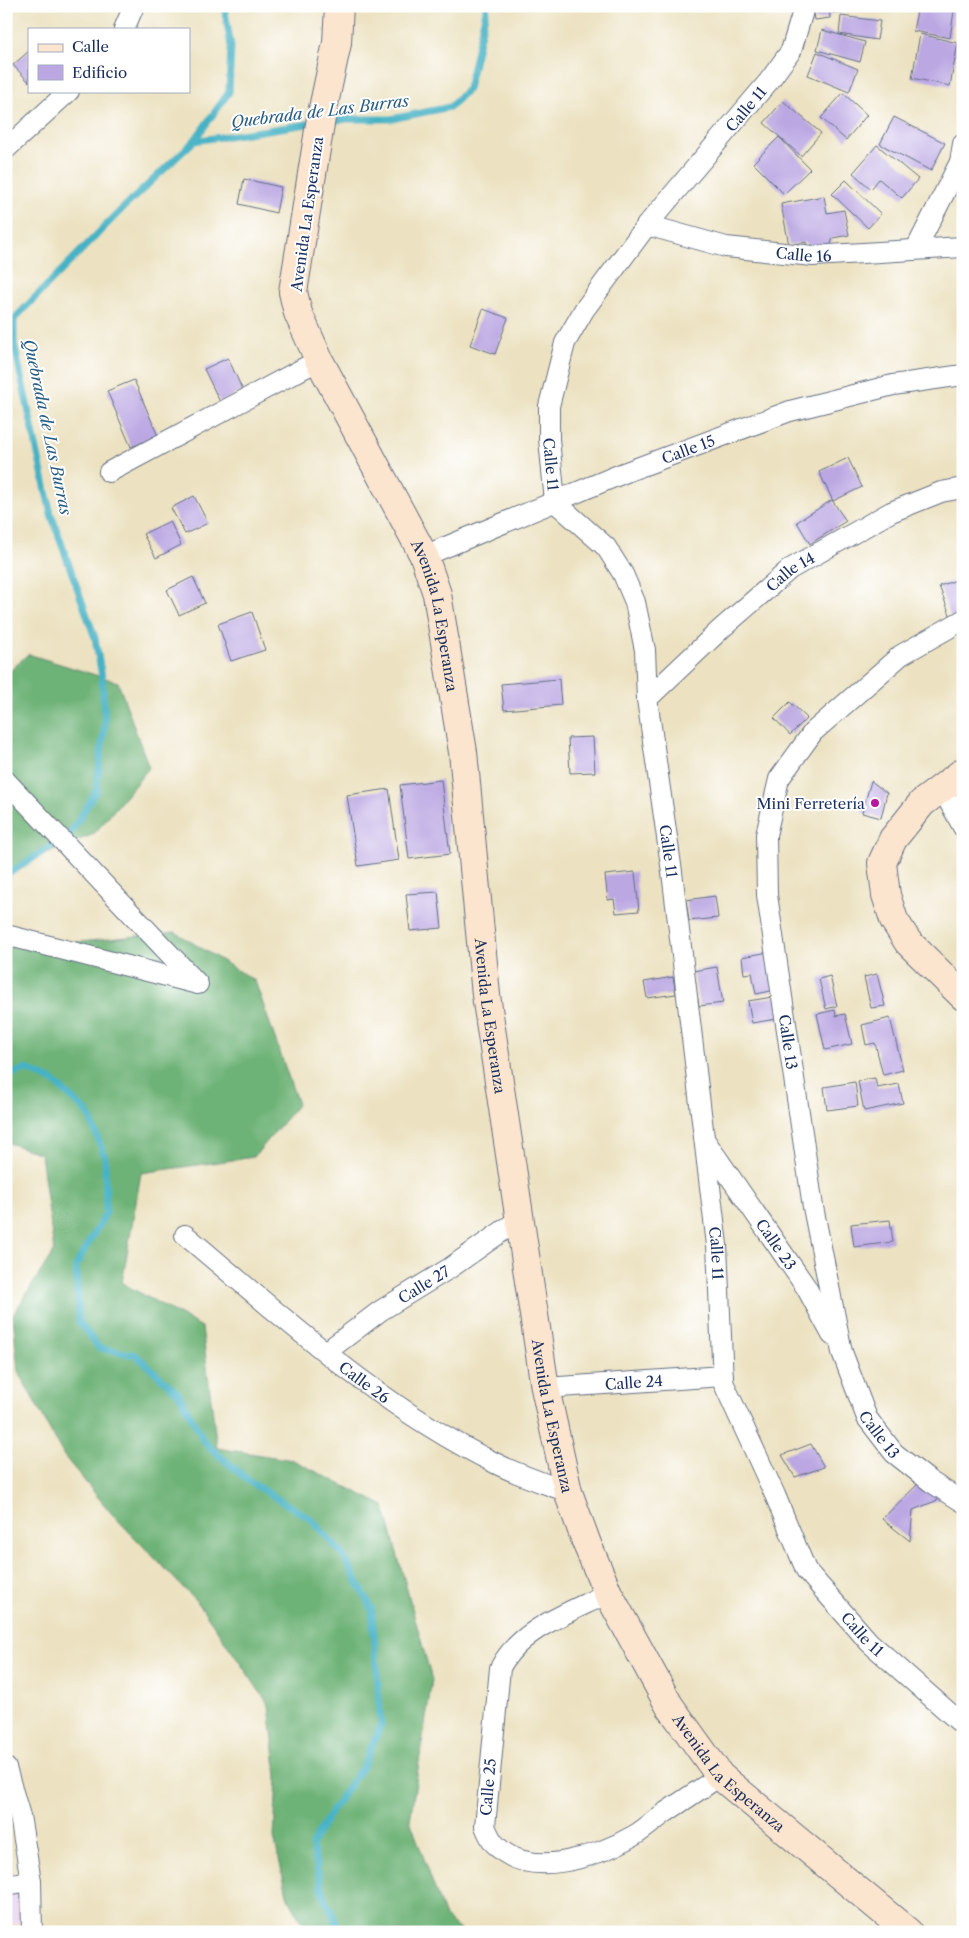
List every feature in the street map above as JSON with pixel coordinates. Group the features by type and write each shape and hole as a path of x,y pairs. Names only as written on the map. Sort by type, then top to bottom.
{"street":[{"path":"124,28 134,6"},
{"name":"Avenida La Esperanza","path":"338,6 337,43 321,118 293,292 298,313 319,360 424,556 437,594 463,752 486,995 521,1218 545,1388 568,1492 608,1593 669,1705 720,1776 908,1932"},
{"name":"Calle 11","path":"802,6 803,11 790,51 769,81 647,225 584,310 565,343 549,406 549,439 555,502 606,547 623,574 635,602 645,650 648,699 672,872 717,1245 723,1382 775,1495 806,1570 869,1642 963,1725"},
{"path":"6,149 68,92"},
{"path":"916,249 962,156"},
{"name":"Calle 16","path":"647,225 726,247 813,256 963,247"},
{"path":"109,472 319,360"},
{"name":"Calle 15","path":"424,556 626,472 790,411 892,385 963,375"},
{"name":"Calle 14","path":"648,699 721,629 790,569 891,512 941,492 963,488"},
{"name":"Calle 13","path":"963,620 901,655 813,732 779,779 766,835 767,895 807,1168 842,1352 868,1418 894,1453 931,1482 963,1502"},
{"path":"963,827 952,780 922,803 886,851 882,863 886,895 894,920 908,942 963,996"},
{"path":"6,781 198,984 6,935"},
{"name":"Calle 23","path":"704,1139 806,1287 842,1352"},
{"name":"Calle 27","path":"326,1352 380,1311 450,1268 521,1218"},
{"name":"Calle 26","path":"185,1235 360,1381 407,1413 497,1465 568,1492"},
{"name":"Calle 24","path":"545,1388 723,1376"},
{"name":"Calle 25","path":"608,1593 542,1626 507,1654 500,1668 485,1826 493,1842 507,1854 532,1863 556,1863 600,1852 635,1835 720,1776"},
{"path":"6,1768 20,1816 31,1881 32,1932"},
{"path":"6,1885 31,1881"}],"shaded area":[{"path":"21,1892 25,1921 6,1926 6,1894"}],"green space":[{"path":"28,654 118,682 149,768 94,834 15,866 6,887 6,675"},
{"path":"175,932 255,981 298,1104 254,1157 141,1173 122,1283 202,1327 217,1448 293,1460 384,1506 432,1680 410,1820 445,1917 462,1932 308,1932 288,1898 274,1838 277,1777 269,1705 199,1604 111,1513 64,1456 18,1371 13,1315 54,1251 41,1154 6,1142 6,945 80,942"}],"building":[{"path":"813,6 829,6 830,18 815,20"},
{"path":"831,6 857,6 857,10 832,13"},
{"path":"918,6 954,11 950,38 913,31"},
{"path":"841,16 880,21 877,40 839,34"},
{"path":"822,30 865,42 860,62 817,50"},
{"path":"920,34 958,43 950,86 912,78"},
{"path":"28,52 28,81 13,65"},
{"path":"817,52 858,69 849,92 808,75"},
{"path":"843,93 867,115 846,140 821,118"},
{"path":"783,101 821,133 801,156 764,123"},
{"path":"894,117 945,143 931,171 880,144"},
{"path":"779,137 810,169 784,194 753,163"},
{"path":"877,145 918,179 902,198 879,179 871,189 853,173"},
{"path":"244,179 281,187 276,213 239,204"},
{"path":"846,180 881,214 868,228 832,194"},
{"path":"824,196 827,213 844,210 849,235 833,238 830,247 807,250 806,242 789,245 781,204"},
{"path":"483,309 508,318 495,354 470,345"},
{"path":"228,358 243,391 220,402 204,369"},
{"path":"134,380 158,436 131,447 107,391"},
{"path":"848,458 862,487 833,501 819,472"},
{"path":"194,496 208,523 185,534 171,508"},
{"path":"832,500 846,521 810,544 797,522"},
{"path":"170,521 181,545 156,558 143,534"},
{"path":"193,577 205,603 179,615 167,590"},
{"path":"963,578 963,616 952,620 939,586"},
{"path":"252,612 265,650 231,661 218,624"},
{"path":"559,679 561,705 504,710 501,684"},
{"path":"790,702 807,718 790,735 774,718"},
{"path":"593,737 595,772 570,773 568,738"},
{"path":"441,780 450,854 409,859 400,785"},
{"name":"Mini Ferretería","path":"871,781 887,793 881,818 862,813"},
{"path":"389,789 399,860 358,866 347,795"},
{"path":"635,872 639,911 616,913 614,899 608,900 605,875"},
{"path":"438,892 442,928 410,931 406,894"},
{"path":"715,896 718,918 689,921 686,900"},
{"path":"769,952 776,990 756,994 752,973 744,974 742,957"},
{"path":"717,967 723,1003 699,1006 693,971"},
{"path":"877,974 885,1006 871,1008 864,977"},
{"path":"830,976 837,1006 826,1009 819,979"},
{"path":"673,977 676,994 647,998 644,982"},
{"path":"779,996 783,1018 752,1023 748,1001"},
{"path":"835,1010 836,1016 845,1014 852,1044 825,1050 817,1014"},
{"path":"890,1018 903,1070 883,1075 875,1043 866,1045 862,1025"},
{"path":"875,1078 877,1088 899,1084 903,1103 864,1111 858,1081"},
{"path":"855,1082 858,1106 827,1110 824,1087"},
{"path":"890,1220 893,1242 854,1247 851,1224"},
{"path":"811,1444 824,1467 795,1477 782,1455"},
{"path":"922,1480 943,1498 913,1510 910,1541 882,1519"}],"waterway":[{"path":"194,141 229,92 231,46 224,6"},
{"name":"Quebrada de Las Burras","path":"327,121 391,119 450,107 468,89 487,6"},
{"name":"Quebrada de Las Burras","path":"6,873 16,869 70,834 96,791 105,724 102,677 95,638 51,514 14,344 14,319 121,210 194,141 314,123"},
{"name":"Quebrada de Las Burras","path":"6,1076 26,1069 53,1081 88,1113 105,1157 106,1213 76,1265 79,1322 99,1348 136,1355 179,1394 205,1443 250,1482 311,1519 343,1555 372,1609 381,1725 363,1766 332,1810 312,1844 323,1894 341,1932"}],"place":[{"name":"Mini Ferretería","path":"875,803"}]}
